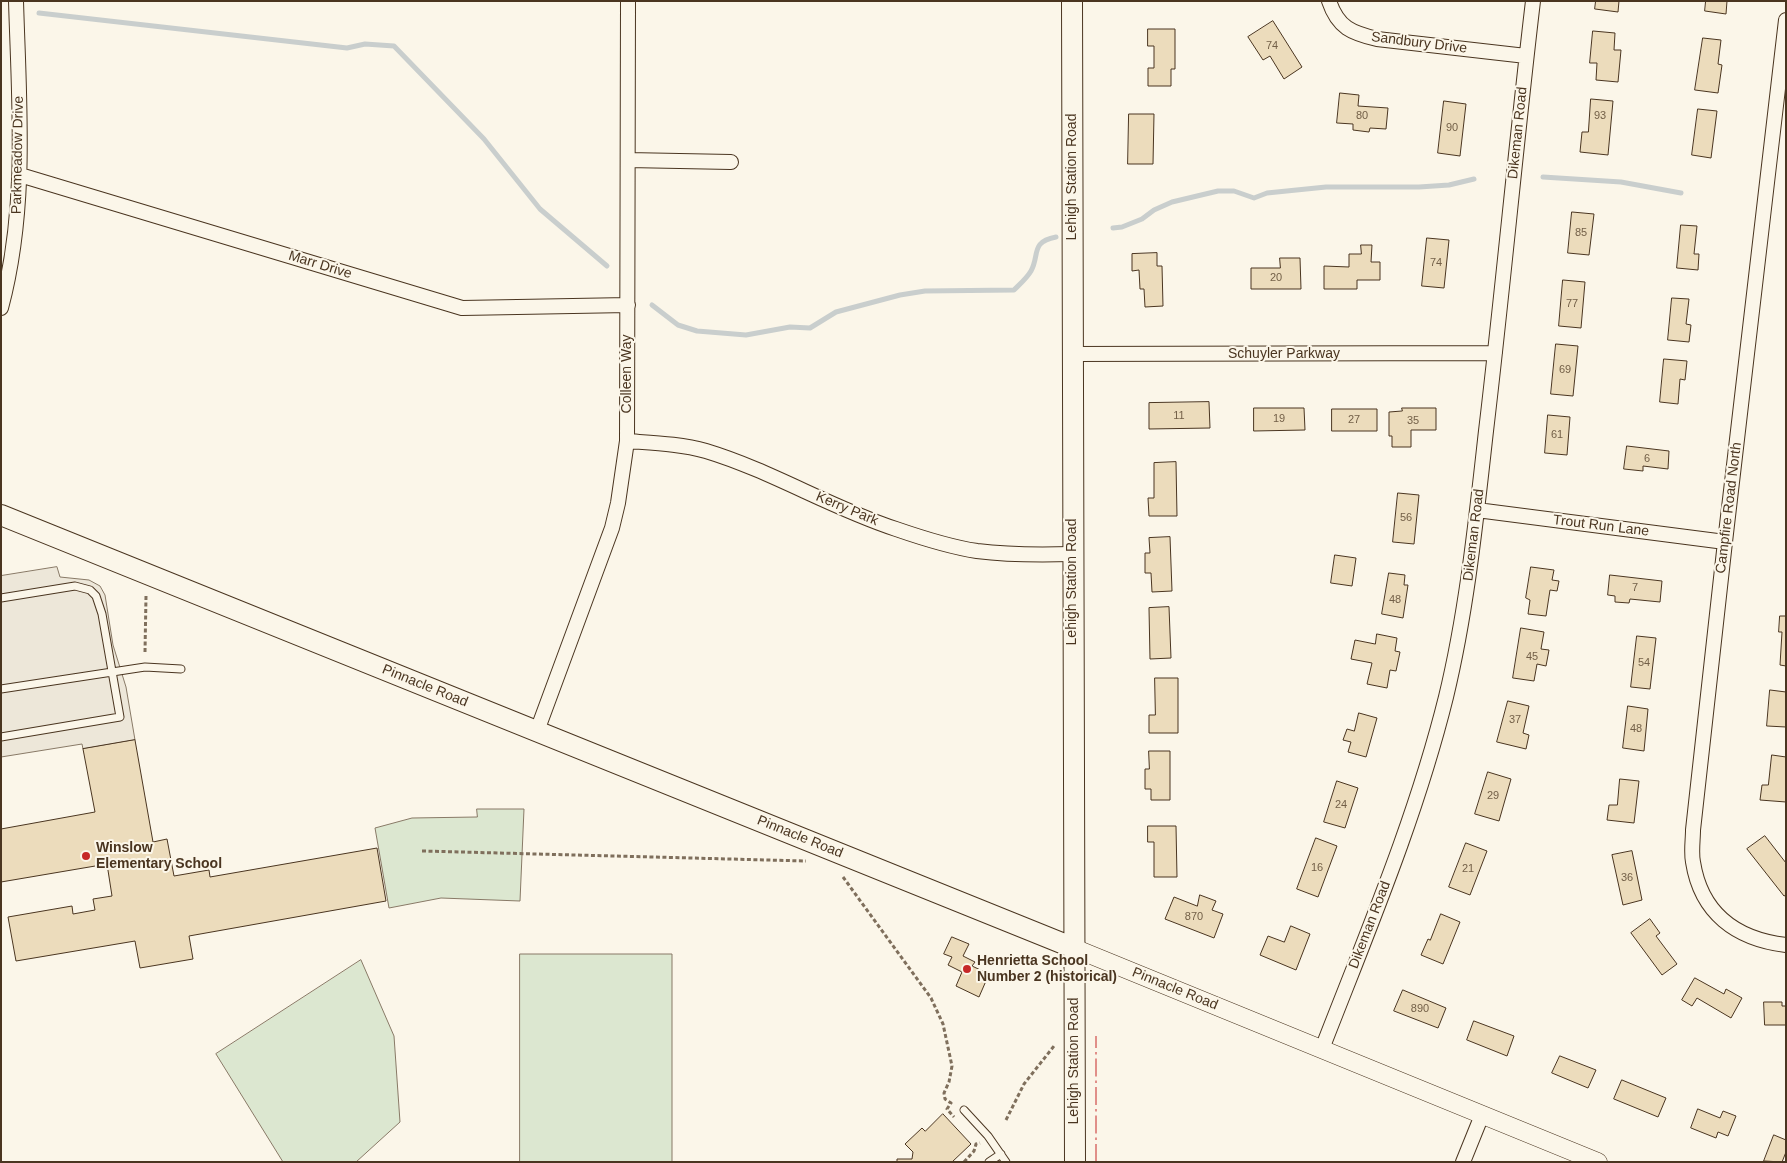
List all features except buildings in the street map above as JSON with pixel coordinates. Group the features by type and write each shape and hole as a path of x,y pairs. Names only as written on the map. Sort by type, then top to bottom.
{"main road":[{"name":"Lehigh Station Road","path":"1072,1 1075,1162"},
{"name":"Pinnacle Road","path":"1,515 1074,948"}],"street":[{"name":"Parkmeadow Drive","path":"1,308 9,279 16,236 20,175 16,1"},
{"name":"Colleen Way","path":"537,731 612,528 618,503 627,441 628,1"},
{"name":"Sandbury Drive","path":"1329,1 1333,12 1340,21 1356,34 1377,39 1526,56"},
{"name":"Dikeman Road","path":"1322,1049 1392,869 1429,760 1446,696 1459,633 1477,510 1496,353 1533,1"},
{"name":"Campfire Road North","path":"1786,20 1724,542 1693,830 1692,860 1698,884 1708,902 1720,918 1731,928 1750,937 1770,943 1786,945"},
{"path":"628,160 731,162"},
{"name":"Marr Drive","path":"20,175 462,308 628,305"},
{"name":"Schuyler Parkway","path":"1072,354 1496,353"},
{"name":"Kerry Park","path":"627,441 670,444 705,451 741,464 865,518 938,542 976,551 1018,555 1072,554"},
{"name":"Trout Run Lane","path":"1477,510 1724,542"},
{"name":"Pinnacle Road","path":"1074,948 1598,1162"},
{"path":"1463,1162 1482,1115"}],"lane":[{"path":"1,598 75,586 90,590 99,603 120,717 1,737"},
{"path":"1,689 145,667 181,669"},
{"path":"964,1110 988,1136 1006,1162"},
{"path":"989,1162 1001,1154"}],"path":[{"path":"145,652 146,596"},
{"path":"422,850 806,862"},
{"path":"843,876 931,998 943,1024 952,1066 949,1082 944,1092 946,1099 951,1103 947,1109 960,1124"},
{"path":"1006,1120 1024,1084 1054,1046"},
{"path":"964,1162 974,1152 978,1143 974,1138"}],"green space":[{"path":"477,809 524,809 520,901 441,898 389,908 375,828 412,818 477,817"},
{"path":"520,954 672,954 672,1162 520,1162"},
{"path":"361,960 394,1036 400,1122 356,1162 283,1162 216,1054"}],"shaded area":[{"path":"57,567 60,577 89,580 100,586 105,595 113,645 126,687 135,740 83,749 82,744 1,757 1,576"}],"waterway":[{"path":"39,13 347,48 365,44 394,46 484,139 540,209 607,266"},
{"path":"1543,177 1621,182 1681,193"},
{"path":"1113,228 1122,227 1142,219 1154,210 1172,202 1218,191 1234,191 1254,198 1267,193 1326,187 1419,187 1449,185 1474,179"},
{"path":"652,305 678,325 697,331 746,335 790,327 810,328 836,312 900,295 925,291 1014,290 1031,271 1037,250 1042,242 1056,237"}],"power":[{"path":"1096,1036 1096,1162"}],"place":[{"name":"Winslow Elementary School","path":"86,856"},
{"name":"Henrietta School Number 2 (historical)","path":"967,969"}]}
